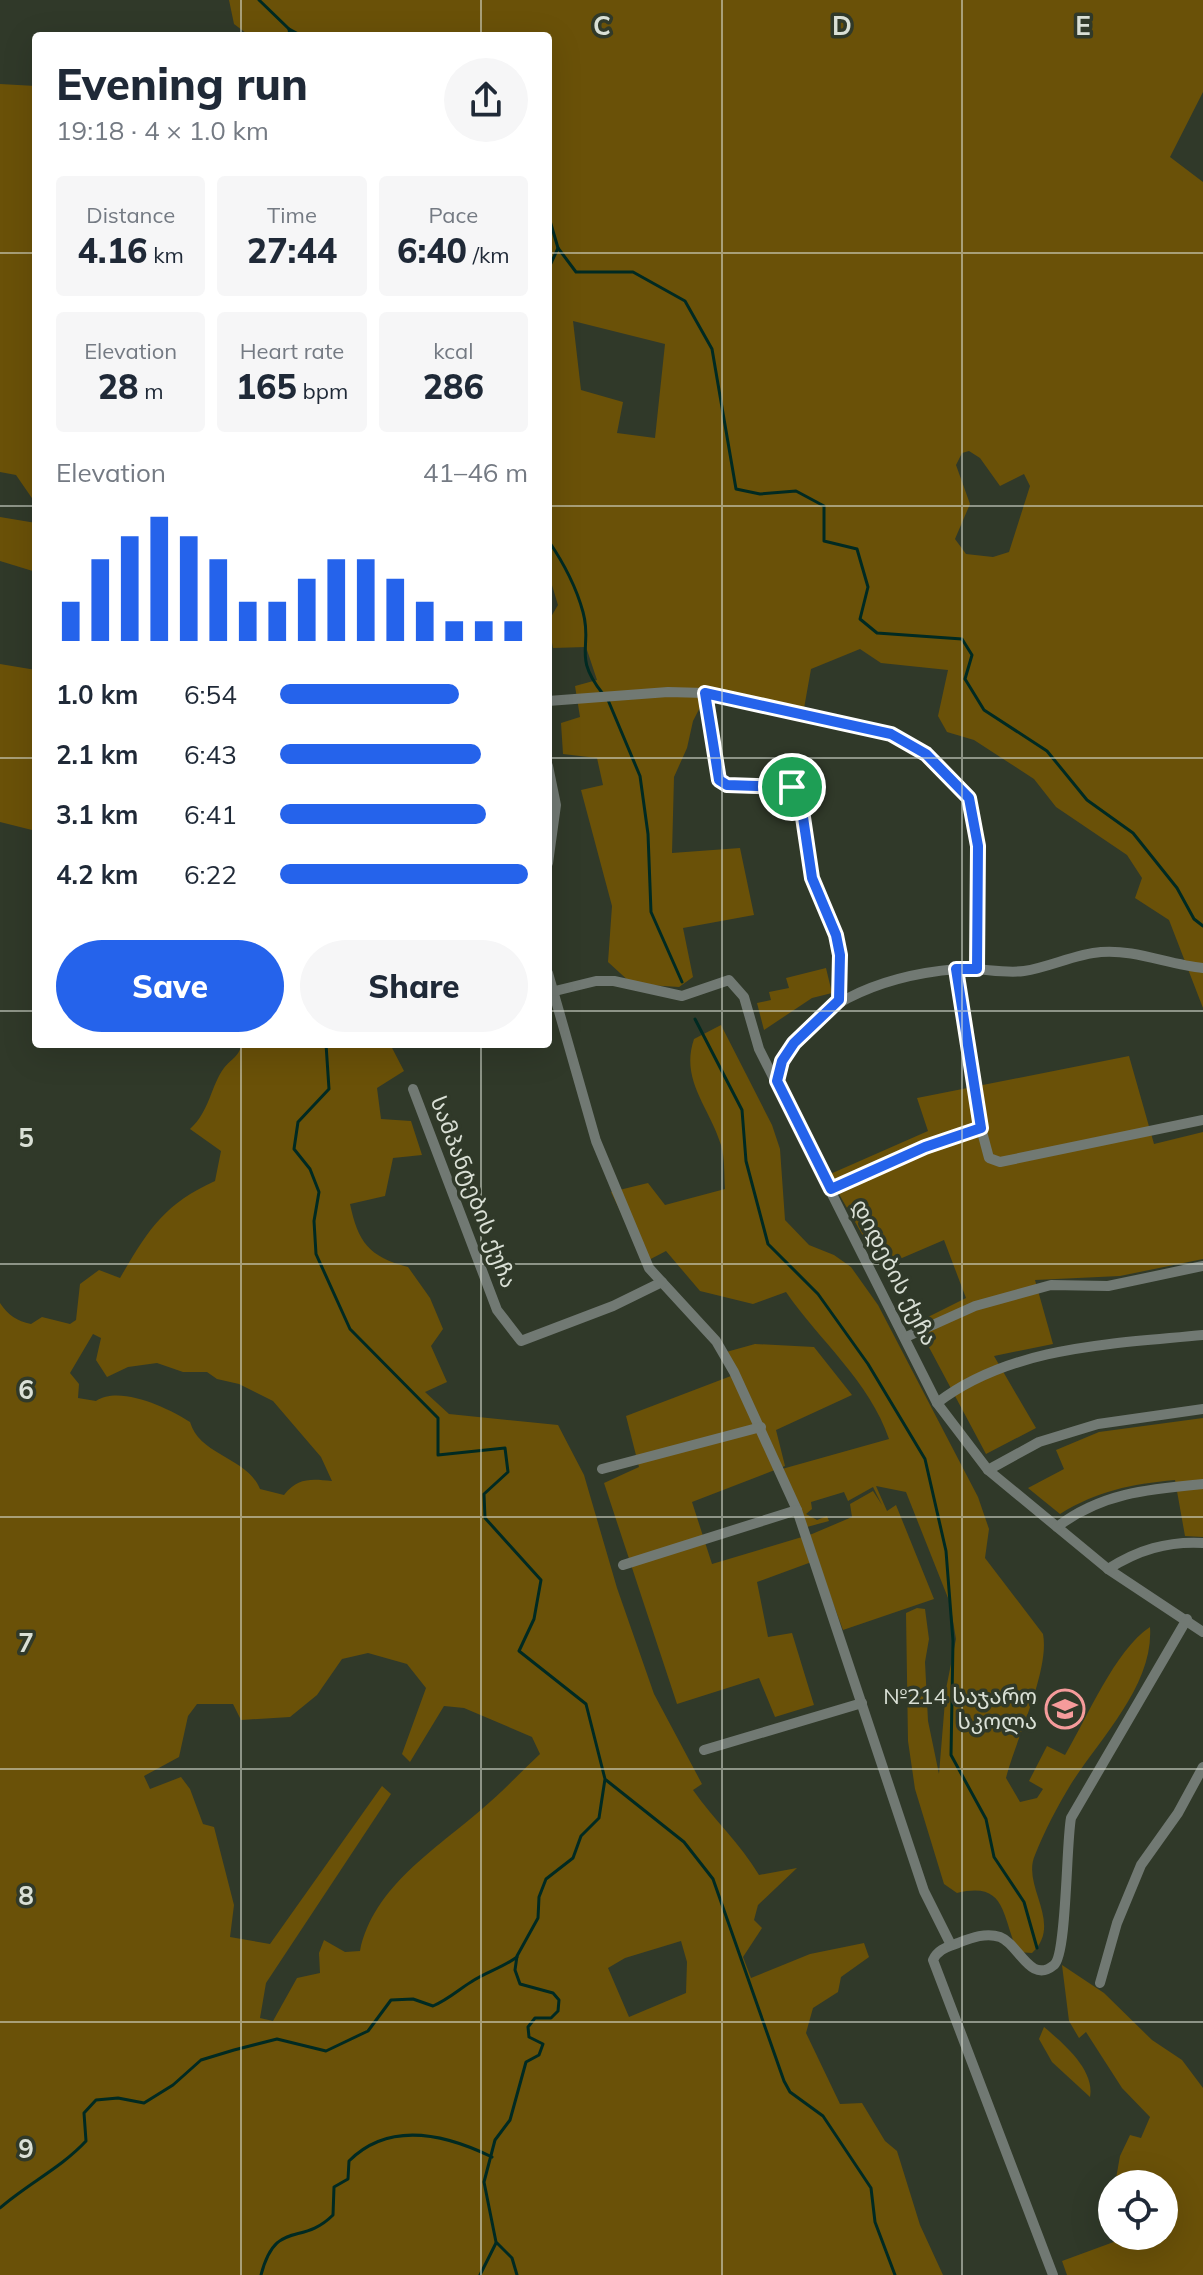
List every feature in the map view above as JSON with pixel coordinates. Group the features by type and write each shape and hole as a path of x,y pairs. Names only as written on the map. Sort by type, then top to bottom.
{"street":[{"path":"705,693 719,780 727,785 792,787 800,797 812,878 836,935 840,955 839,1000"},
{"path":"552,701 705,693 891,734 926,754 969,798 978,846 977,969"},
{"path":"552,786 556,805 552,834"},
{"path":"777,1081 782,1061 794,1043 839,1000 882,983 956,969 1020,971 1102,952 1203,968"},
{"path":"956,969 981,1128 989,1158 1000,1162 1203,1120"},
{"name":"დიდების ქუჩა","path":"555,991 596,981 614,981 682,996 729,980 744,997 759,1049 937,1403 988,1470 1108,1569 1203,1632"},
{"path":"552,983 596,1141 649,1268 716,1341 761,1427 797,1510 928,1901 951,1945"},
{"name":"სამპანტების ქუჩა","path":"413,1089 497,1310 521,1341 613,1306 662,1282"},
{"path":"831,1189 925,1147 981,1128"},
{"path":"906,1337 975,1306 1051,1285 1108,1286 1203,1266"},
{"path":"937,1403 964,1382 1017,1360 1203,1335"},
{"path":"988,1470 1039,1442 1098,1424 1203,1409"},
{"path":"602,1469 761,1427"},
{"path":"1057,1527 1079,1510 1130,1491 1203,1484"},
{"path":"623,1565 797,1510"},
{"path":"1108,1569 1131,1554 1162,1544 1203,1543"},
{"path":"1053,2275 933,1960 936,1954 951,1945 989,1935 1006,1940 1029,1967 1036,1970 1053,1967 1064,1944 1066,1846 1071,1818 1187,1619"},
{"path":"704,1750 862,1703"},
{"path":"1100,1983 1117,1923 1141,1865 1178,1813 1203,1767"}],"shaded area":[{"path":"229,0 1203,0 1203,92 1170,157 1203,182 1203,1008 1169,920 1135,898 1142,878 1127,855 1056,807 1034,779 974,740 947,732 938,716 948,670 881,663 860,649 811,669 803,714 737,694 709,690 693,721 687,748 674,777 672,853 740,848 754,915 683,928 693,977 679,987 632,984 608,962 612,906 581,790 603,785 597,758 563,754 561,723 580,717 575,686 597,680 586,647 553,648 552,643 552,615 558,605 552,585 552,32 245,32 234,24","holes":["573,321 665,344 655,438 617,433 623,402 581,390","969,451 980,458 1000,486 1024,474 1030,486 1009,552 993,557 966,554 955,539 970,504 956,465 962,453"]},
{"path":"0,84 32,86 32,498 16,475 0,472"},
{"path":"0,517 32,522 32,571 0,561"},
{"path":"0,664 32,669 32,830 0,822"},
{"path":"826,968 832,993 812,998 764,1030 757,1003 771,1000 769,992 789,988 786,978"},
{"path":"721,1025 772,1125 780,1149 785,1220 809,1245 834,1255 851,1267 878,1305 978,1497 989,1529 985,1558 1043,1634 1042,1666 1006,1778 1020,1802 1037,1798 1043,1789 1029,1781 1047,1746 1065,1755 1114,1668 1137,1638 1150,1627 1149,1649 1134,1690 1066,1792 1035,1855 1033,1879 1044,1929 1041,1941 1032,1953 1018,1952 1000,1904 994,1897 985,1892 957,1893 944,1884 915,1789 908,1741 906,1613 917,1608 925,1609 929,1639 925,1662 928,1721 939,1774 946,1689 956,1639 950,1603 906,1492 876,1486 887,1511 896,1505 934,1599 843,1630 817,1560 757,1582 768,1637 792,1633 814,1705 775,1717 759,1678 677,1704 604,1483 639,1467 626,1416 731,1376 719,1354 755,1344 814,1347 852,1395 776,1430 785,1466 692,1502 712,1564 812,1534 852,1517 850,1504 873,1491 882,1505 873,1487 848,1501 844,1492 811,1502 812,1509 806,1514 817,1520 827,1516 829,1521 807,1527 782,1469 889,1439 857,1380 786,1292 753,1304 700,1291 666,1251 645,1262 611,1192 648,1183 665,1205 725,1189 721,1145 693,1080 691,1067 694,1039"},
{"path":"240,1048 392,1048 404,1071 377,1088 381,1119 411,1121 422,1155 393,1158 385,1196 350,1204 357,1228 367,1246 384,1258 408,1267 430,1298 443,1329 431,1346 447,1382 425,1392 449,1414 558,1425 584,1475 617,1588 654,1694 702,1784 693,1790 759,1875 797,1868 758,1905 754,1920 762,1928 743,1957 751,1978 810,1954 864,1943 869,1957 841,1977 838,1992 813,2008 806,2033 840,2104 862,2103 885,2141 897,2151 920,2225 943,2275 0,2275 0,1303 13,1317 26,1323 31,1324 42,1317 70,1324 76,1320 80,1284 99,1270 120,1278 159,1220 183,1199 215,1181 221,1151 190,1129 202,1114 224,1068","holes":["93,1334 101,1338 96,1360 107,1377 128,1367 157,1363 183,1372 207,1372 273,1401 321,1457 332,1481 300,1482 284,1495 260,1489 245,1470 203,1442 190,1422 169,1411 130,1397 106,1397 96,1401 78,1398 79,1384 70,1373","368,1653 407,1664 426,1688 402,1754 410,1762 444,1706 464,1708 532,1737 540,1754 392,1888 367,1928 360,1951 345,1952 324,1940 319,1953 320,1973 297,1978 273,2021 260,2018 266,1983 391,1794 382,1786 270,1944 230,1937 234,1905 214,1827 203,1824 190,1789 181,1777 150,1789 144,1776 179,1757 188,1716 197,1704 233,1704 241,1720 290,1717 317,1695 342,1659","681,1941 687,1962 686,1993 629,2017 608,1968 625,1958"]},
{"path":"1129,1056 1154,1144 1203,1132 1203,1259 1120,1276 1035,1280 1053,1344 994,1356 1036,1428 986,1454 916,1323 966,1298 944,1240 881,1267 828,1175 928,1131 917,1098"},
{"path":"1203,1418 1203,1537 1185,1536 1175,1480 1115,1490 1060,1514 1028,1488 1064,1469 1056,1450 1099,1432"},
{"path":"1062,1965 1104,1993 1152,2040 1182,2060 1203,2088 1203,2275 1067,2275 1062,2261 1098,2248 1178,2250 1178,2170 1118,2170 1130,2135 1141,2138 1150,2117 1122,2088 1086,2032 1079,2038 1069,2021"},
{"path":"1044,2027 1083,2067 1088,2077 1090,2097 1052,2062 1039,2039"}],"waterway":[{"path":"259,0 289,32"},
{"path":"289,29 295,32"},
{"path":"552,228 558,248 576,272 633,272 685,301 712,349 736,489 760,494 796,491 824,506 824,541 857,549 868,587 860,619 877,633 962,639 972,655 965,679 984,710 1047,751 1087,800 1133,833 1177,888 1194,919 1203,926"},
{"path":"552,261 558,248"},
{"path":"552,546 580,602 588,670 603,694"},
{"path":"608,700 640,776 648,834 651,912 682,982"},
{"path":"695,1019 742,1110 746,1161 768,1244 818,1294 868,1364 925,1459 946,1551 953,1641 951,1755 986,1819 994,1857 1024,1902 1037,1948"},
{"path":"326,1048 329,1089 298,1122 294,1149 310,1169 319,1192 314,1221 316,1254 350,1329 438,1418 438,1455 505,1448 508,1472 484,1494 485,1518 541,1580 534,1619 519,1651 586,1704 605,1779 599,1818 581,1836 573,1858 546,1879 539,1897 538,1918 517,1956 515,1970 520,1984 553,1993 559,2000 558,2011 551,2018 535,2018 528,2027 529,2037 543,2044 539,2055 526,2062 510,2120 495,2140 484,2182 496,2242 512,2258 517,2275"},
{"path":"606,1780 684,1842 713,1879 784,2081 790,2092 823,2116 871,2188 875,2222 895,2275"},
{"path":"0,2208 86,2141 84,2113 96,2100 118,2098 144,2103 173,2085 201,2060 277,2039 326,2051 368,2031 391,2000 413,1999 433,2006 517,1957"},
{"path":"261,2275 267,2257 282,2239 310,2230 333,2215 334,2187 348,2179 349,2161 365,2148 382,2140 419,2135 456,2143 492,2157"},
{"path":"480,2275 496,2243"}],"place":[{"name":"№214 საჯარო სკოლა","path":"1065,1709"}],"route":[{"path":"705,693 891,734 926,754 969,798 978,846 977,969 956,969 981,1128 925,1147 831,1189 777,1081 782,1061 794,1043 839,1000 840,955 836,935 812,878 800,797 792,787 727,785 719,780 705,693"}]}
